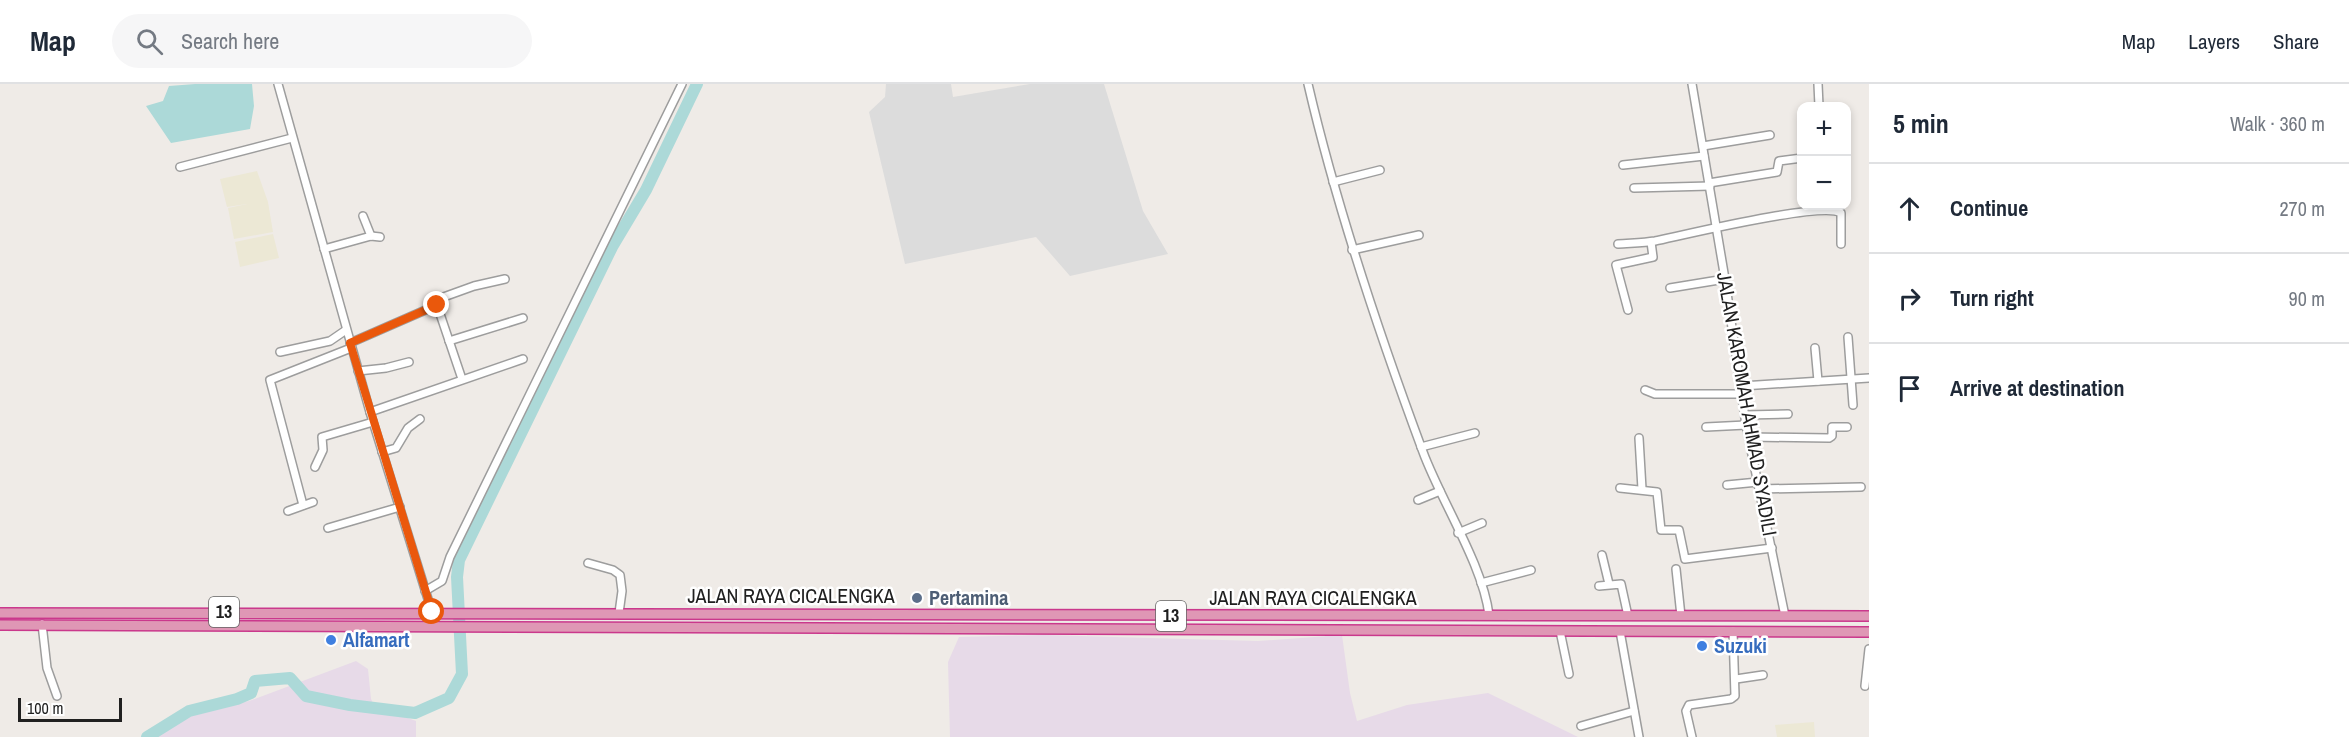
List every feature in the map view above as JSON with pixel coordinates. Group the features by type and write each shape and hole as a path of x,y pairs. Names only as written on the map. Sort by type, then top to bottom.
{"highway":[{"name":"JALAN RAYA CICALENGKA","path":"0,613 448,612 1335,617 1869,616"},
{"path":"1576,615 1576,631"},
{"name":"JALAN RAYA CICALENGKA","path":"0,625 1869,632"}],"street":[{"path":"278,84 346,330 432,612"},
{"path":"425,591 442,581 450,557 682,84"},
{"path":"1308,84 1352,250 1421,447 1481,583 1490,615"},
{"name":"JALAN KAROMAH AHMAD SYADILI","path":"1692,84 1717,228 1746,425 1785,616"},
{"path":"1818,84 1819,102"},
{"path":"1703,146 1770,135"},
{"path":"180,167 292,138"},
{"path":"1623,165 1704,156"},
{"path":"1634,189 1710,184 1777,172 1779,161 1797,159"},
{"path":"1333,182 1380,170"},
{"path":"1618,244 1651,242 1818,210"},
{"path":"1834,210 1841,213 1841,244"},
{"path":"363,216 370,236"},
{"path":"1352,250 1419,235"},
{"path":"324,249 370,236 380,237"},
{"path":"1628,310 1616,265 1653,257 1651,242"},
{"path":"303,505 270,380 351,346 437,305 440,298 505,279"},
{"path":"1671,288 1725,279"},
{"path":"437,305 462,379"},
{"path":"449,341 523,318"},
{"path":"280,352 330,341 346,330"},
{"path":"1848,337 1853,405"},
{"path":"1815,348 1818,381"},
{"path":"370,412 523,359"},
{"path":"358,371 386,368 409,362"},
{"path":"1742,386 1869,378"},
{"path":"1645,390 1655,394 1742,394"},
{"path":"1745,415 1788,414"},
{"path":"382,452 396,448 408,428 420,419"},
{"path":"315,467 321,457 322,436 373,422"},
{"path":"1706,427 1746,425"},
{"path":"1749,437 1829,438 1832,436 1832,426 1847,427"},
{"path":"1421,447 1475,434"},
{"path":"1639,438 1642,489"},
{"path":"1727,485 1861,487"},
{"path":"1620,488 1657,492 1661,530 1678,530 1685,559 1772,548"},
{"path":"1418,500 1440,491"},
{"path":"288,511 313,502"},
{"path":"327,528 400,507"},
{"path":"1458,533 1482,523"},
{"path":"1602,555 1609,584"},
{"path":"588,563 613,570 620,575 622,591 619,613"},
{"path":"1676,569 1681,616"},
{"path":"1481,583 1531,570"},
{"path":"1599,586 1621,584 1628,616"},
{"path":"42,624 48,668 57,696"},
{"path":"1560,631 1569,674"},
{"path":"1620,631 1639,737"},
{"path":"1692,737 1686,711 1689,705 1731,699 1735,696 1733,632"},
{"path":"1864,686 1869,649"},
{"path":"1736,679 1763,675"},
{"path":"1581,726 1634,711"}],"shaded area":[{"path":"886,84 951,84 953,97 1030,84 1104,84 1143,211 1168,254 1070,276 1036,237 905,264 869,112 885,97"},
{"path":"257,171 268,202 273,232 234,239 228,208 247,204 227,207 220,179"},
{"path":"273,234 279,258 240,267 235,242"},
{"path":"1043,635 1258,641 1342,635 1350,693 1357,721 1407,705 1488,693 1578,737 950,737 948,662 959,637"},
{"path":"356,661 368,669 371,699 378,713 400,715 416,721 416,737 156,737 187,717 249,701"},
{"path":"1814,722 1815,737 1777,737 1775,725"}],"water":[{"path":"252,84 254,106 250,129 171,143 146,106 163,101 169,86"}],"waterway":[{"path":"147,737 189,711 237,699 251,693 255,681 290,678 306,696 350,705 415,713 449,698 462,674 457,577 459,560 612,247 646,190 697,84"}],"place":[{"name":"Pertamina","path":"917,598"},
{"name":"Alfamart","path":"331,640"},
{"name":"Suzuki","path":"1702,646"}],"route":[{"path":"432,612 350,343 437,305"}]}
